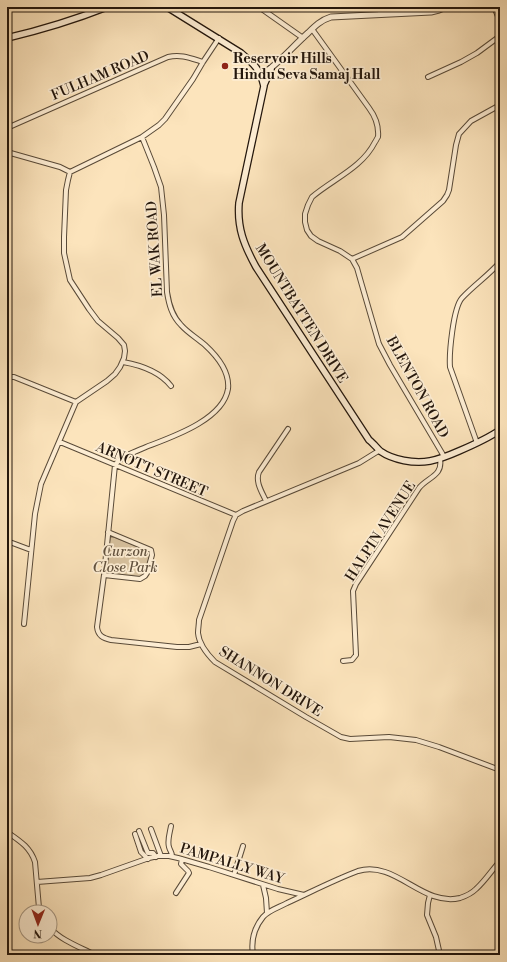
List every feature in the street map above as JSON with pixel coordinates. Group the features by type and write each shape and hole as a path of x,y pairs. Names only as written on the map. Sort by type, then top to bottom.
{"main road":[{"path":"7,38 49,27 107,7"},
{"path":"167,7 241,52 262,75"},
{"path":"264,86 271,69"},
{"name":"MOUNTBATTEN DRIVE","path":"262,75 264,86 239,203 238,213 243,239 256,266 366,435 380,450 397,458 411,462 429,462 477,443 500,430"}],"street":[{"path":"259,7 303,38"},
{"path":"380,7 380,14"},
{"path":"262,75 271,69 312,29 323,20 331,17 431,12 446,7"},
{"path":"494,7 500,21"},
{"path":"312,29 370,108 377,125 378,138 371,150 359,163 312,197 305,214 307,230 311,236 352,259 402,237 443,201 449,190 459,134 471,121 500,105"},
{"path":"428,77 477,54 500,36"},
{"path":"70,172 142,137 159,125 165,119 193,79 219,38"},
{"name":"FULHAM ROAD","path":"7,128 168,57 183,56 203,62"},
{"name":"EL WAK ROAD","path":"115,465 117,462 134,452 163,441 198,424 215,412 224,401 228,390 226,372 219,360 205,345 182,326 174,316 169,304 161,187 142,137"},
{"path":"7,152 60,167 70,172"},
{"path":"24,624 35,514 41,484 76,402 108,380 123,362 125,351 124,345 118,338 98,321 70,280 64,253 64,237 66,190 70,172"},
{"name":"BLENTON ROAD","path":"352,259 357,268 376,337 384,354 442,453 442,458"},
{"path":"477,443 450,367 453,328 456,310 461,299 500,262"},
{"path":"123,362 148,369 165,380 171,386"},
{"path":"7,377 14,377 76,402"},
{"path":"266,501 257,477 288,429"},
{"name":"ARNOTT STREET","path":"60,442 236,515"},
{"path":"236,515 266,501 359,463 380,450"},
{"name":"HALPIN AVENUE","path":"343,661 352,660 356,655 354,592 356,584 419,488 438,472 442,458"},
{"path":"115,465 104,575 97,627 99,635 102,638 111,640 177,647 189,647 201,644"},
{"name":"SHANNON DRIVE","path":"236,515 199,620 198,633 201,644 207,654 215,662 341,737 350,739 389,737 416,740 500,770"},
{"path":"104,575 140,579 147,573 152,555 151,550 108,532"},
{"path":"7,541 31,550"},
{"path":"171,826 169,847 172,852 172,856"},
{"path":"152,829 159,856"},
{"path":"139,831 148,853 153,853 159,856"},
{"path":"7,832 29,849 33,855 39,904"},
{"path":"135,834 141,852 148,859"},
{"path":"234,875 243,846"},
{"name":"PAMPALLY WAY","path":"37,882 84,879 99,876 159,856 172,856 283,891 304,895"},
{"path":"176,893 189,873 181,864 182,859"},
{"path":"253,955 252,946 254,934 260,921 267,913 353,873 364,870 373,870 386,873 430,895 448,899 462,897 469,894 479,886 500,861"},
{"path":"263,884 267,913"},
{"path":"430,895 427,915 436,937 440,955"},
{"path":"58,936 95,955"}],"green space":[{"name":"Curzon Close Park","path":"110,537 114,537 149,551 150,554 145,575 140,577 111,574 107,571"}],"place":[{"name":"Reservoir Hills Hindu Seva Samaj Hall","path":"225,66"}]}
